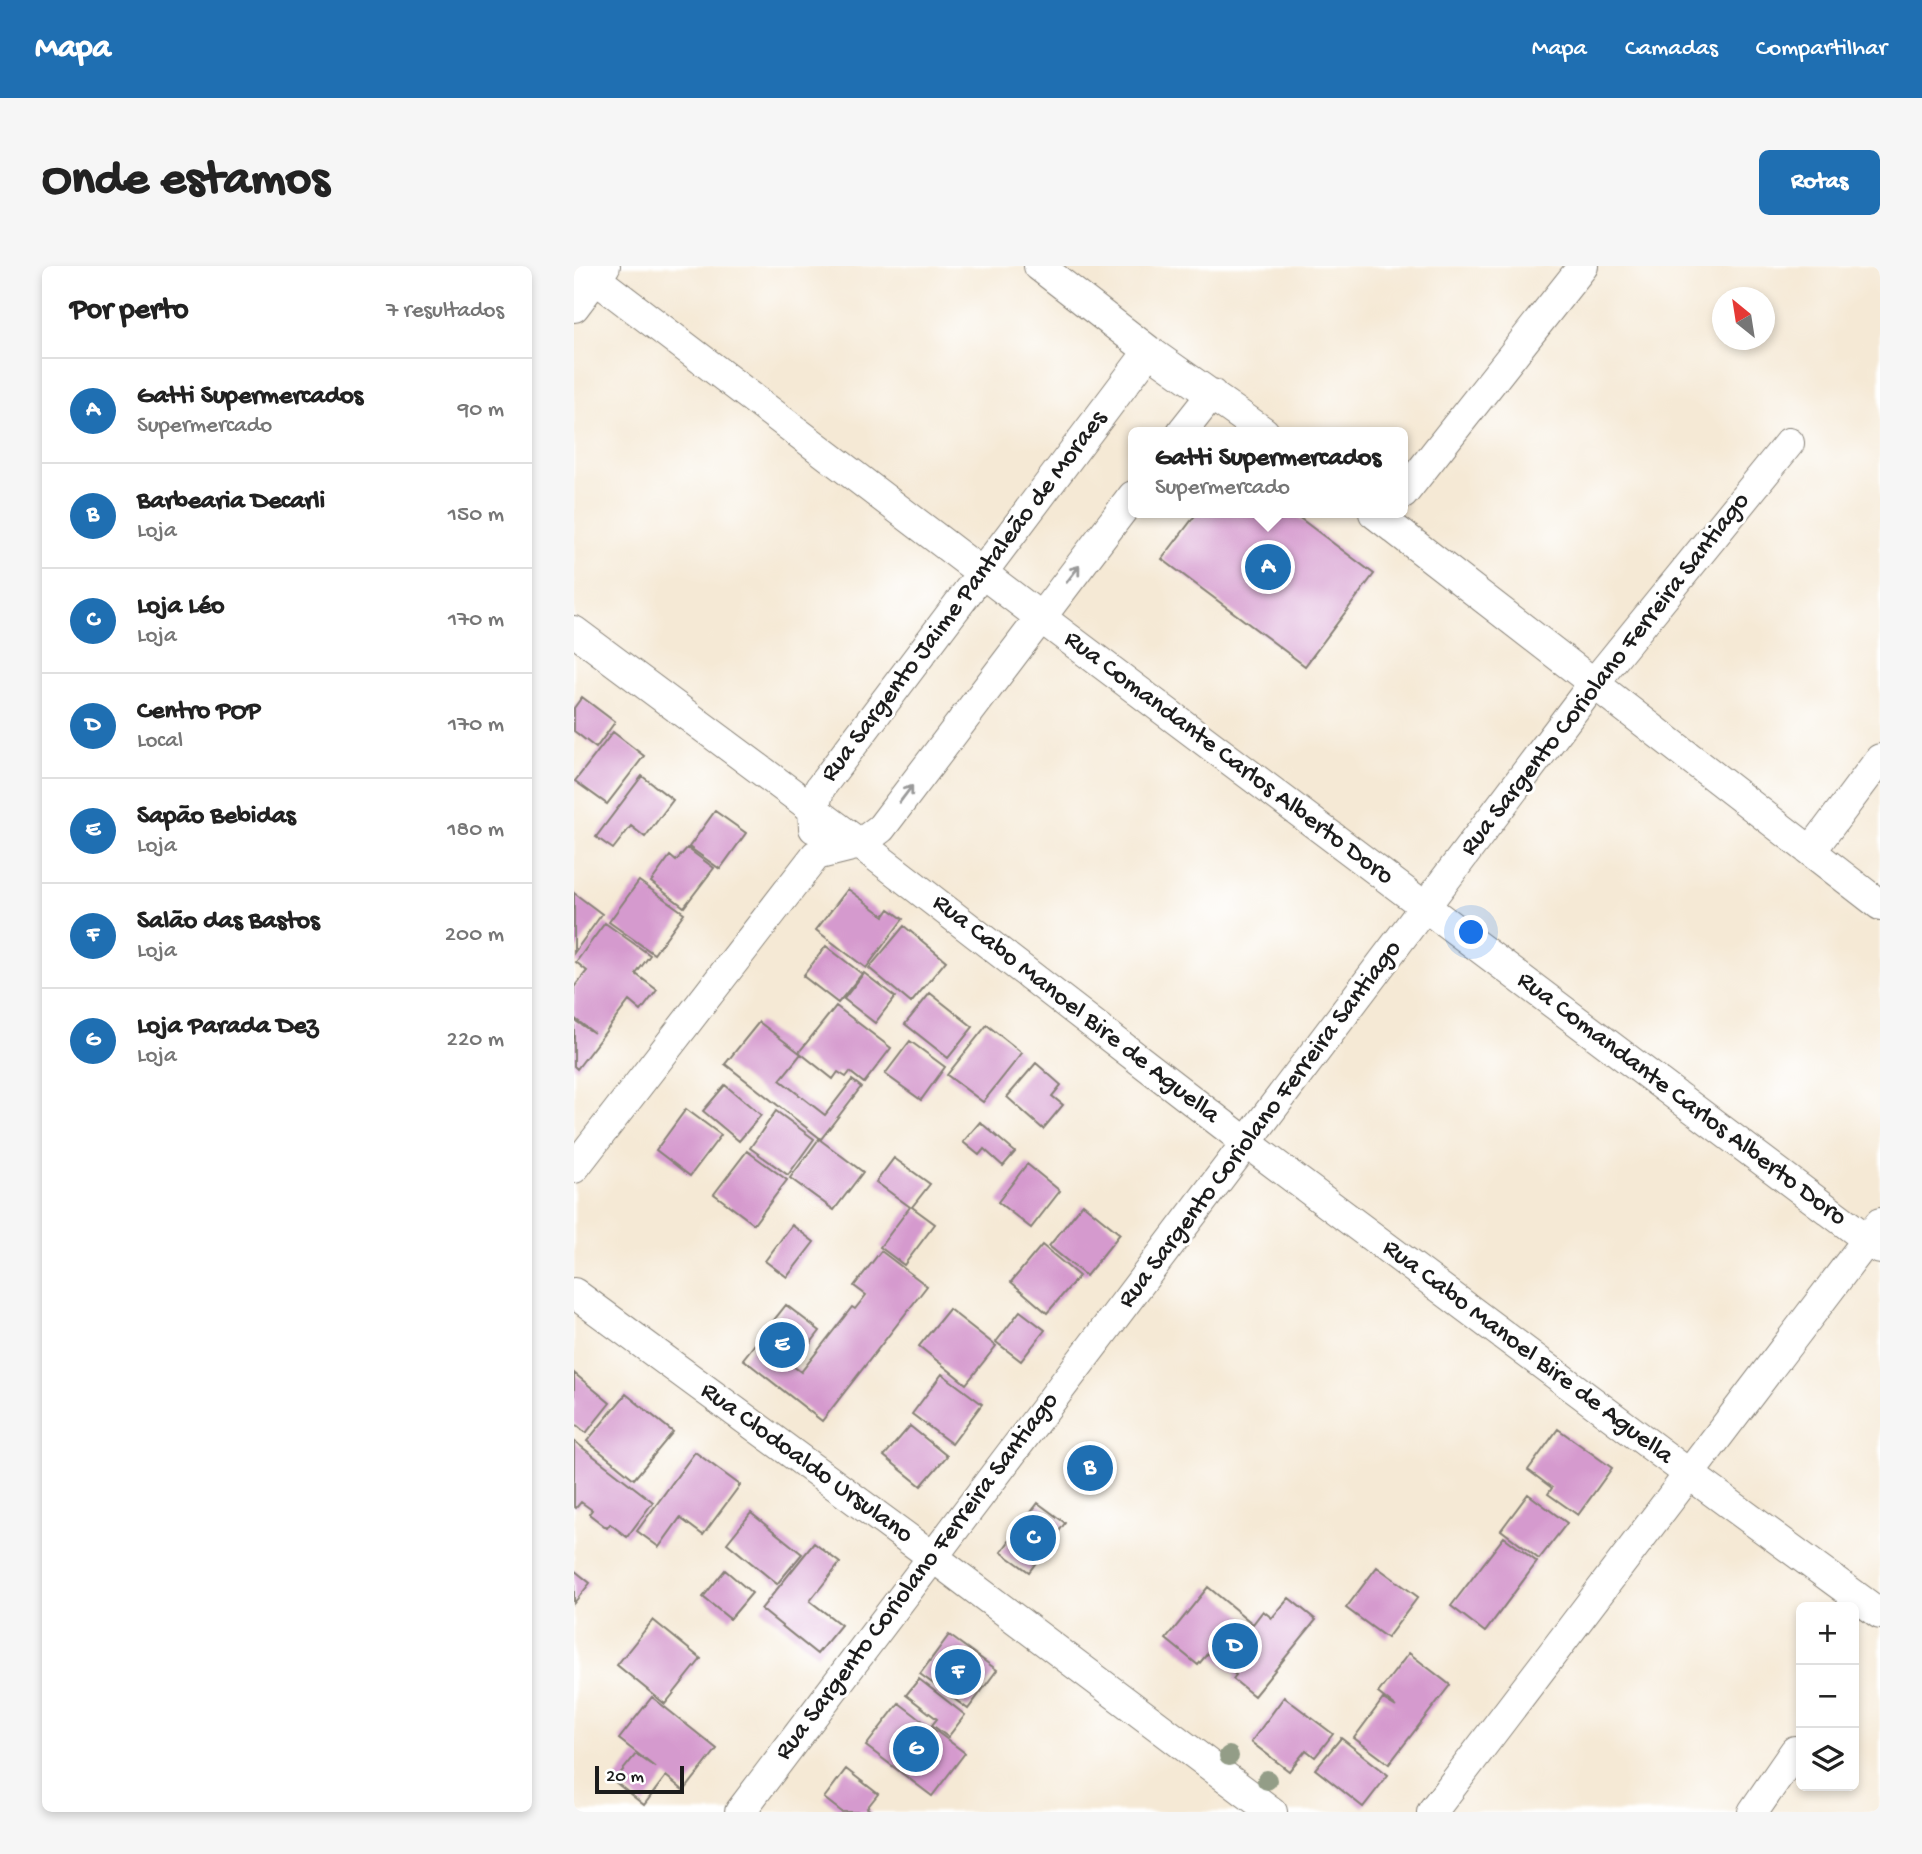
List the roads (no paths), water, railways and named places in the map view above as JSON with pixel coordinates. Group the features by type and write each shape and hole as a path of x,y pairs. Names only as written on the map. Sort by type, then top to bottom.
{"street":[{"path":"1039,266 1149,351 1258,427"},
{"path":"1408,488 1583,266"},
{"path":"574,307 593,270"},
{"name":"Rua Comandante Carlos Alberto Doro","path":"593,270 1040,617 1425,907 1876,1237"},
{"name":"Rua Sargento Jaime Pantaleão de Moraes","path":"816,855 814,810 820,788 984,574 1149,351"},
{"path":"1186,427 1212,394"},
{"name":"Rua Sargento Coriolano Ferreira Santiago","path":"740,1812 1594,684 1789,443"},
{"path":"574,1168 816,855 860,844 881,828 1128,503"},
{"path":"1386,518 1594,684 1880,905"},
{"name":"Rua Cabo Manoel Bire de Aguella","path":"574,631 860,844 1247,1143 1880,1614"},
{"path":"1811,851 1880,759"},
{"path":"1432,1812 1689,1474 1876,1237"},
{"name":"Rua Clodoaldo Ursulano","path":"574,1293 933,1557 1272,1812"},
{"path":"1753,1812 1796,1751"}],"place":[{"name":"Gatti Supermercados","path":"1268,567"},
{"name":"Sapão Bebidas","path":"782,1345"},
{"name":"Barbearia Decarli","path":"1090,1468"},
{"name":"Loja Léo","path":"1033,1538"},
{"name":"Centro POP","path":"1235,1646"},
{"name":"Salão das Bastos","path":"958,1672"},
{"name":"Loja Parada Dez","path":"916,1749"}]}
